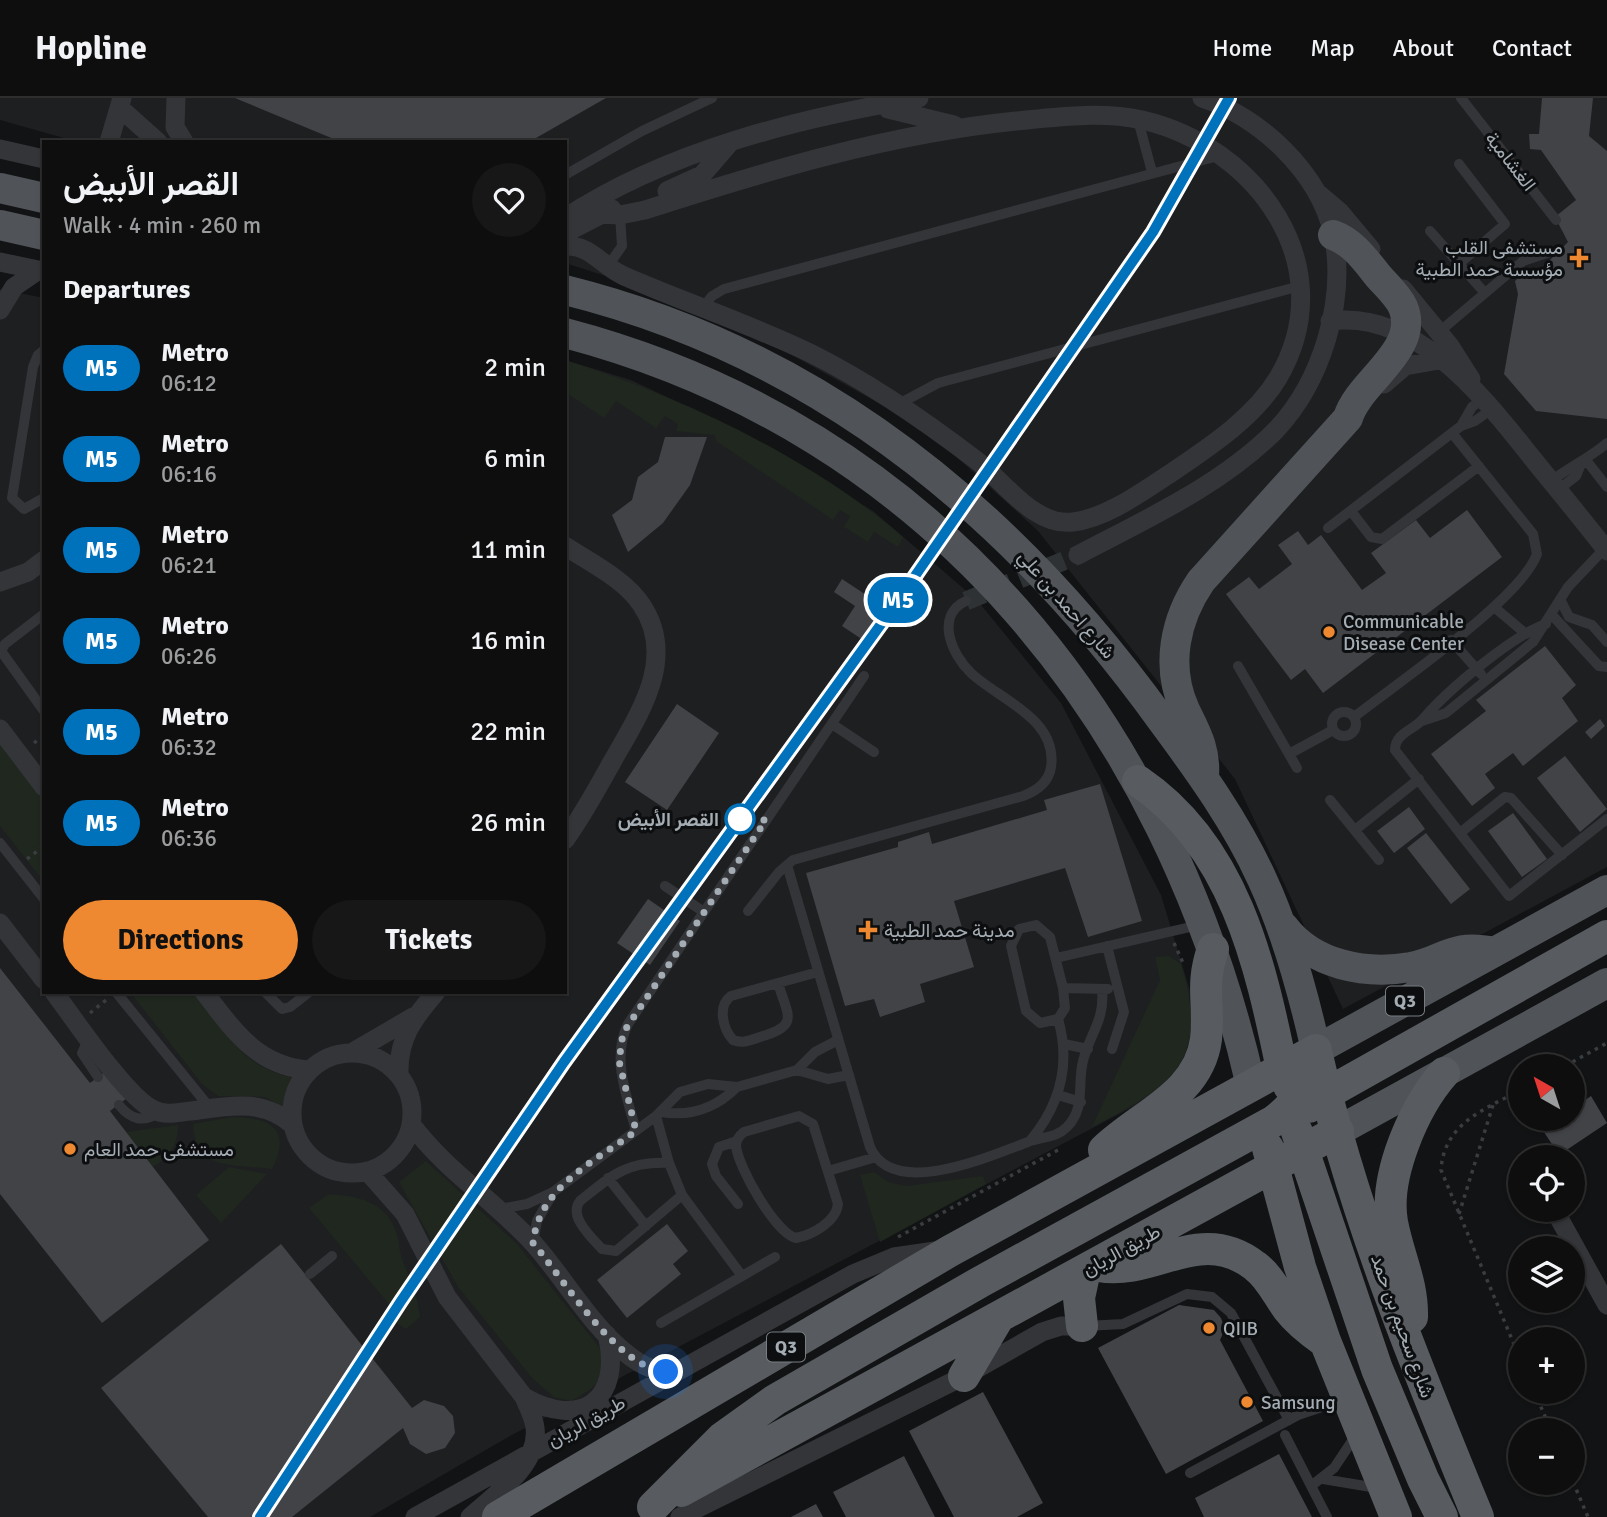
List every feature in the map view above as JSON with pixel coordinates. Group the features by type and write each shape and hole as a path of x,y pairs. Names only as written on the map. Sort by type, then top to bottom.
{"highway":[{"path":"1138,781 1185,820 1222,876 1253,949 1296,1117 1380,1376 1442,1517"},
{"path":"1077,1181 1110,1145 1179,1092 1194,1073 1206,1040 1204,989 1208,936"},
{"path":"655,1514 722,1438 775,1400 982,1281 1296,1117 1607,936"},
{"name":"طريق الريان","path":"498,1517 950,1251 1316,1050"},
{"name":"شارع احمد بن علي","path":"1296,1117 1316,1050"},
{"path":"1409,1343 1412,1324 1410,1285 1393,1226 1392,1193 1416,1112 1444,1073"},
{"name":"شارع احمد بن علي","path":"1251,1086 1296,1117 1338,1131"},
{"path":"1296,1117 1274,1167 1300,1267 1325,1341 1358,1429 1391,1504"},
{"name":"شارع سحيم بن حمد","path":"1338,1131 1409,1343 1478,1517"},
{"name":"طريق الريان","path":"655,1514 1000,1316 1274,1167"},
{"path":"1082,1326 1079,1298 1090,1267 1133,1267 1181,1251 1224,1251 1255,1266 1273,1284 1298,1321 1325,1341"},
{"path":"964,1376 980,1345 1000,1316"}],"main road":[{"path":"0,188 42,198"},
{"path":"0,225 42,235"},
{"path":"1203,777 1204,750 1185,710 1175,677 1175,643 1184,610 1201,581 1348,418 1354,403 1392,356 1403,334 1405,316 1401,303 1352,245 1333,234"},
{"name":"شارع احمد بن علي","path":"567,291 661,320 744,356 823,398 916,460 979,511 1042,573 1116,659 1203,777 1244,844 1278,917 1316,1050"},
{"name":"شارع احمد بن علي","path":"567,333 648,360 727,393 806,435 894,494 958,548 1027,620 1087,700 1138,781 1181,866 1208,936 1251,1086"},
{"name":"طريق الريان","path":"1316,1050 1607,890"},
{"path":"1278,917 1302,946 1324,960 1348,966 1410,967 1455,950 1494,952"},
{"path":"1338,1131 1607,983"}],"street":[{"path":"109,140 125,107 142,98"},
{"path":"176,98 175,127 183,140"},
{"path":"567,217 641,177 728,145 870,106 919,98"},
{"path":"1078,555 1180,501 1262,443 1290,413 1311,379 1330,321 1336,269 1333,234 1313,190 1281,147 1243,117 1202,98"},
{"path":"1235,98 1243,117"},
{"path":"870,106 915,113 958,127"},
{"path":"125,107 156,140"},
{"path":"567,246 586,249 626,277 704,306 816,356 897,405 996,475 1036,513 1065,523 1086,520 1166,476 1211,446 1268,392 1286,361 1298,325 1300,286 1291,248 1277,215 1252,181 1222,155 1191,136 1138,119 1066,116 958,127 864,146 620,215 599,214"},
{"path":"567,232 599,214 691,182 712,166 728,145"},
{"path":"0,149 42,159"},
{"path":"1313,190 1340,212 1439,332 1460,359 1484,399 1606,550"},
{"path":"0,262 41,271"},
{"path":"0,310 14,287 41,271"},
{"path":"1330,321 1367,321 1403,334 1439,360 1484,399"},
{"path":"1348,418 1363,407 1398,370 1412,364 1439,360"},
{"path":"567,547 631,592 648,614 657,654 652,682 637,718 567,837"},
{"path":"0,582 17,577 42,560"},
{"path":"0,729 42,784"},
{"path":"0,923 42,976"},
{"path":"56,994 137,1097 160,1112 178,1113 256,1105 276,1112 293,1125"},
{"path":"206,994 249,1047 283,1066 309,1070"},
{"path":"399,1074 401,1042 416,1015 434,994"},
{"path":"353,1052 379,1058 399,1074 411,1098 411,1124 396,1154 366,1171 342,1173 319,1164 302,1147 293,1125 296,1090 309,1070 330,1057 353,1052 416,1015"},
{"path":"411,1124 441,1161 500,1209 533,1243 606,1334 646,1367 676,1372"},
{"path":"366,1171 405,1214 447,1297 524,1397 535,1429 531,1452 513,1478 470,1517"},
{"path":"1561,1222 1607,1305"},
{"name":"طريق الريان","path":"415,1517 873,1264 916,1252 950,1251"},
{"path":"655,1514 713,1508 1042,1332 1061,1326 1082,1326"},
{"path":"524,1397 541,1407 564,1412 576,1411 594,1402 610,1380 612,1362 606,1334"}],"lane":[{"path":"567,174 642,131 712,98"},
{"name":"الغشامية","path":"1463,99 1556,220"},
{"path":"1138,119 1152,172"},
{"path":"704,306 712,296 724,289 1222,155"},
{"path":"1459,164 1505,223 1460,263"},
{"path":"608,266 622,246 620,215"},
{"path":"1430,231 1484,292"},
{"path":"1439,332 1523,261 1547,253"},
{"path":"897,405 938,383 1300,286"},
{"path":"42,352 33,367 12,498 24,509 42,499"},
{"path":"1328,528 1461,426 1472,407 1484,399"},
{"path":"1354,717 1494,607 1528,571 1538,548 1533,534 1452,433"},
{"path":"1554,485 1573,465 1583,462 1607,443"},
{"path":"1583,462 1607,486"},
{"path":"1351,510 1371,537 1382,539 1479,466"},
{"path":"1422,720 1446,713 1533,642 1560,598 1606,550"},
{"path":"1560,598 1569,617 1596,628 1607,642"},
{"path":"748,911 787,864 808,855 1023,796 1036,790 1046,779 1052,765 1051,754 1036,724 971,674 952,645 949,616 956,607 966,601"},
{"path":"1494,607 1525,634"},
{"path":"42,616 5,644 1,652 42,708"},
{"path":"1548,619 1570,633 1600,666 1607,667"},
{"path":"1548,619 1440,699 1422,720 1401,737 1395,746 1397,753 1509,896 1607,819"},
{"path":"1570,633 1583,622"},
{"path":"1451,640 1487,681"},
{"path":"1238,666 1297,768"},
{"path":"636,1131 619,1061 623,1033 864,676"},
{"path":"1346,712 1354,717 1356,725 1352,733 1344,737 1333,730 1332,721 1337,713 1346,712"},
{"path":"832,724 874,752"},
{"path":"1289,754 1333,730"},
{"path":"1355,830 1419,779"},
{"path":"1460,833 1505,797 1511,798 1562,855"},
{"path":"1330,800 1379,860"},
{"path":"0,843 42,897"},
{"path":"787,864 838,1040 876,1157 887,1167 900,1171 928,1171 981,1161 1030,1140 1049,1138 1066,1127 1081,1102 1081,1074 1100,1020 1102,989"},
{"path":"665,886 704,912"},
{"path":"1024,926 1042,928 1051,937 1063,988 1065,1008 1058,1019 1040,1023 1026,1011 1011,946 1014,934 1024,926"},
{"path":"1056,958 1169,932 1208,936"},
{"path":"1107,946 1124,1012 1112,1049"},
{"path":"778,983 787,1015 787,1026 745,1042 733,1040 728,1034 722,1010 724,1002 730,996 818,972"},
{"path":"1063,988 1119,989"},
{"path":"118,994 210,1108"},
{"path":"267,994 282,1009 306,994"},
{"path":"1030,1140 1046,1119 1058,1095 1064,1044 1058,1019"},
{"path":"83,1030 82,1053 98,1077"},
{"path":"500,1209 527,1204 553,1192 659,1114 673,1098 689,1088 708,1084 737,1087 797,1070 815,1052 838,1040"},
{"path":"1064,1044 1088,1049"},
{"path":"797,1070 828,1079 849,1075"},
{"path":"659,1114 682,1114 702,1110 721,1101 737,1087"},
{"path":"1058,1095 1081,1102"},
{"path":"119,1105 136,1119 147,1118 160,1112"},
{"path":"659,1114 669,1163 682,1195 742,1276"},
{"path":"737,1141 742,1161 759,1196 775,1221 792,1238 804,1236 836,1214 838,1205 813,1124 804,1116 744,1132 737,1141 719,1147 712,1164 716,1176 738,1204"},
{"path":"828,1171 876,1157"},
{"path":"669,1163 638,1163 608,1178 575,1207 578,1219 599,1246 606,1251 616,1251 682,1195"},
{"path":"608,1178 646,1226"},
{"path":"533,1243 537,1221 553,1192"},
{"path":"310,1274 332,1256"},
{"path":"660,1323 775,1257"},
{"path":"1082,1326 1123,1324 1186,1294 1212,1297 1231,1314 1289,1420"},
{"path":"1189,1474 1317,1406 1347,1399"},
{"path":"1311,1486 1323,1479 1344,1456 1358,1429"},
{"path":"1285,1435 1327,1517"},
{"path":"1323,1479 1391,1504"}],"path":[{"path":"1169,932 1187,973"},
{"path":"83,1030 114,994"},
{"path":"1586,1054 1607,1043"},
{"path":"1508,1097 1461,1124 1452,1134 1442,1161 1441,1175 1508,1331"},
{"path":"1458,1216 1493,1105"},
{"path":"892,1240 1070,1144"},
{"path":"1579,1495 1588,1517"}],"shaded area":[{"path":"0,98 1607,98 1607,867 1343,1009 1235,779 1038,531 927,430 709,309 567,264 567,140 71,140 0,120"},
{"name":"مدينة حمد الطبية","path":"0,289 42,298 42,994 567,994 567,361 631,380 751,437 873,511 977,600 1061,703 1161,895 1190,991 1186,1051 1171,1077 1140,1103 510,1436 370,1517 0,1517"},
{"path":"567,361 654,392 743,432 828,481 903,537 898,547 874,532 868,542 844,527 850,516 840,510 833,520 716,441 715,435 676,431 678,424 665,416 656,428 616,401 604,418 567,393"},
{"path":"0,739 42,793 42,879 0,826"},
{"path":"1169,956 1181,964 1189,997 1191,1025 1187,1047 1178,1066 1164,1083 1144,1098 1092,1127 1160,980 1155,957"},
{"path":"132,994 196,994 226,1034 248,1057 261,1066 295,1078 285,1110 266,1097 218,1096 202,1084"},
{"path":"232,1117 257,1120 274,1128 280,1144 272,1169 219,1163 201,1151 195,1140 193,1124"},
{"path":"178,1125 172,1150 153,1167 126,1132"},
{"path":"426,1161 517,1244 599,1347 602,1358 601,1374 588,1391 571,1401 554,1397 533,1379 458,1287 399,1182"},
{"path":"229,1167 267,1174 221,1223 196,1195"},
{"path":"874,1172 888,1182 906,1186 983,1176 986,1184 880,1242 860,1175"},
{"path":"329,1194 371,1203 387,1215 393,1224 420,1317 406,1329 393,1321 388,1303 309,1208"}],"building":[{"path":"235,98 606,98 532,140 336,140"},
{"name":"مستشفى القلب مؤسسة حمد الطبية","path":"1542,98 1593,98 1589,136 1607,151 1607,419 1536,411 1504,374 1518,294 1515,281 1523,274 1531,279 1568,242 1555,217 1576,200 1541,150 1530,149 1529,134 1539,134"},
{"path":"665,437 707,437 690,485 663,523 628,552 612,515 632,500 638,477 658,462"},
{"name":"Communicable Disease Center","path":"1467,510 1502,557 1323,693 1305,669 1291,680 1226,594 1249,577 1259,589 1292,564 1278,545 1298,531 1308,545 1321,535 1362,590 1386,573 1371,553 1416,520 1430,538"},
{"path":"842,579 892,612 869,644 842,626 855,606 834,592"},
{"path":"1545,646 1576,685 1562,698 1578,721 1523,766 1513,753 1485,774 1495,788 1472,806 1431,754 1486,711 1476,700"},
{"path":"677,704 719,733 667,810 625,782"},
{"path":"1600,719 1605,726 1591,739 1585,732"},
{"path":"1565,756 1607,809 1580,832 1537,778"},
{"path":"1100,784 1142,921 1088,937 1065,868 954,901 974,967 920,984 925,1002 880,1017 874,999 845,1006 806,873 898,847 898,842 929,832 932,844 1047,810 1044,800"},
{"path":"1409,807 1425,829 1394,853 1377,831"},
{"path":"1513,813 1547,859 1522,877 1488,831"},
{"path":"1426,833 1470,889 1451,904 1407,848"},
{"path":"648,899 680,921 650,965 617,943"},
{"name":"مستشفى حمد العام","path":"0,968 90,1083 110,1068 131,1095 110,1111 209,1240 102,1323 0,1194"},
{"path":"1591,1096 1607,1123 1574,1145 1552,1145 1543,1131 1586,1130 1586,1099"},
{"path":"667,1224 688,1251 673,1264 681,1274 627,1318 597,1280"},
{"path":"281,1244 412,1408 424,1400 444,1406 453,1416 455,1433 445,1448 426,1454 410,1444 403,1428 292,1517 208,1517 101,1388"},
{"path":"1179,1305 1214,1310 1221,1318 1225,1329 1220,1340 1263,1421 1166,1474 1098,1348"},
{"path":"983,1392 1043,1503 1017,1517 954,1517 909,1431"},
{"path":"1279,1454 1312,1517 1204,1517 1195,1498"},
{"path":"904,1456 935,1517 846,1517 833,1492"},
{"path":"816,1504 823,1517 791,1517"}],"tunnel":[{"path":"966,601 1078,555"}],"metro line":[{"name":"M5","path":"260,1517 401,1301 564,1062 897,602 1153,232 1229,98"}],"place":[{"name":"مستشفى القلب مؤسسة حمد الطبية","path":"1579,258"},
{"name":"Communicable Disease Center","path":"1329,632"},
{"name":"القصر الأبيض","path":"740,819"},
{"name":"مدينة حمد الطبية","path":"868,930"},
{"name":"مستشفى حمد العام","path":"70,1149"},
{"name":"QIIB","path":"1209,1328"},
{"name":"Samsung","path":"1247,1402"}],"route":[{"path":"666,1372 646,1367 624,1352 606,1334 533,1243 534,1232 541,1211 553,1192 636,1131 619,1061 620,1042 628,1024 766,820 740,819"}]}
